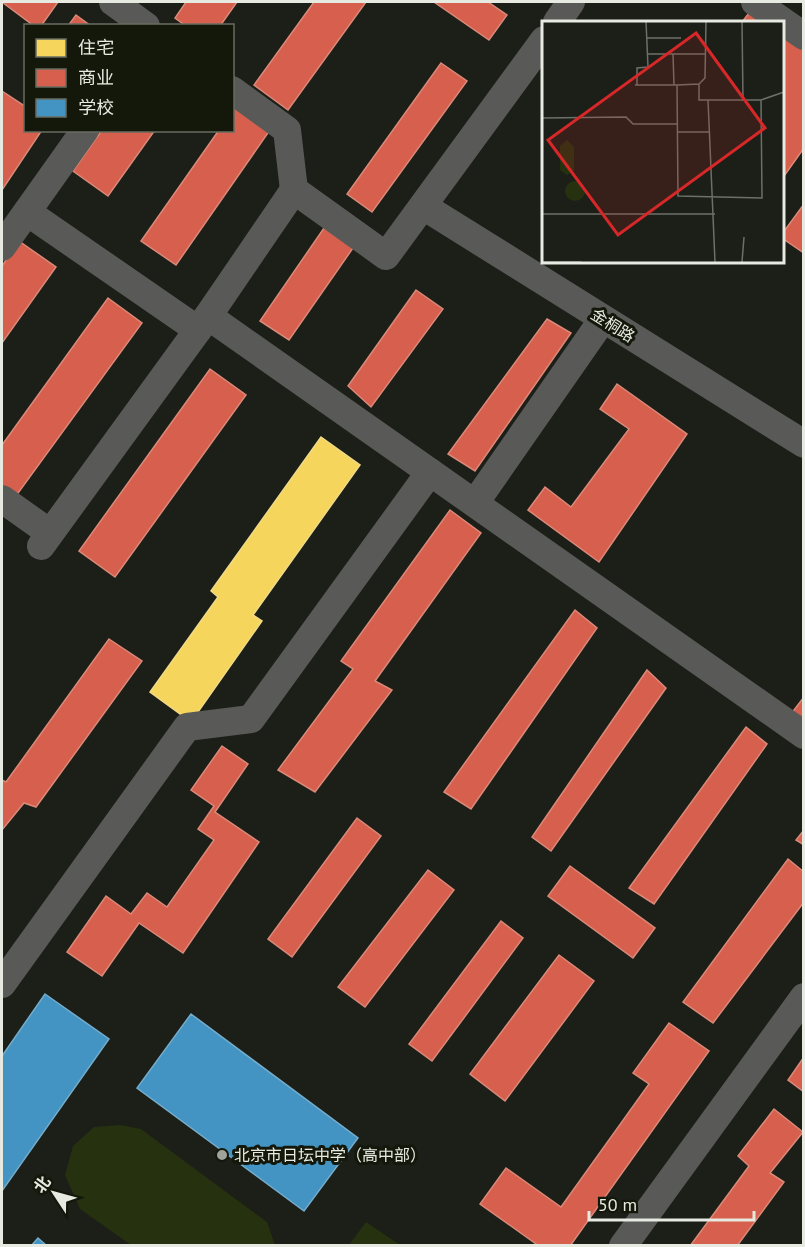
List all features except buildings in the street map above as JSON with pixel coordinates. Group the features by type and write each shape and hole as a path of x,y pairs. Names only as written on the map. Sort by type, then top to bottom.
{"street":[{"path":"113,2 143,24"},
{"path":"754,2 782,21"},
{"path":"784,22 804,36"},
{"path":"294,190 386,256 542,43"},
{"path":"2,498 46,540 203,323 294,190 287,130 234,91"},
{"path":"2,247 85,132"},
{"name":"金桐路","path":"423,206 804,444"},
{"path":"27,212 203,323 430,472 804,735"},
{"path":"475,503 603,319"},
{"path":"2,984 187,727 251,719 430,472"},
{"path":"623,1245 804,997"}],"green space":[{"path":"120,1125 141,1129 267,1222 275,1245 131,1245 80,1209 65,1175 73,1146 94,1127"},
{"path":"366,1222 400,1245 349,1245"}],"place":[{"name":"北京市日坛中学（高中部）","path":"222,1155"}]}
